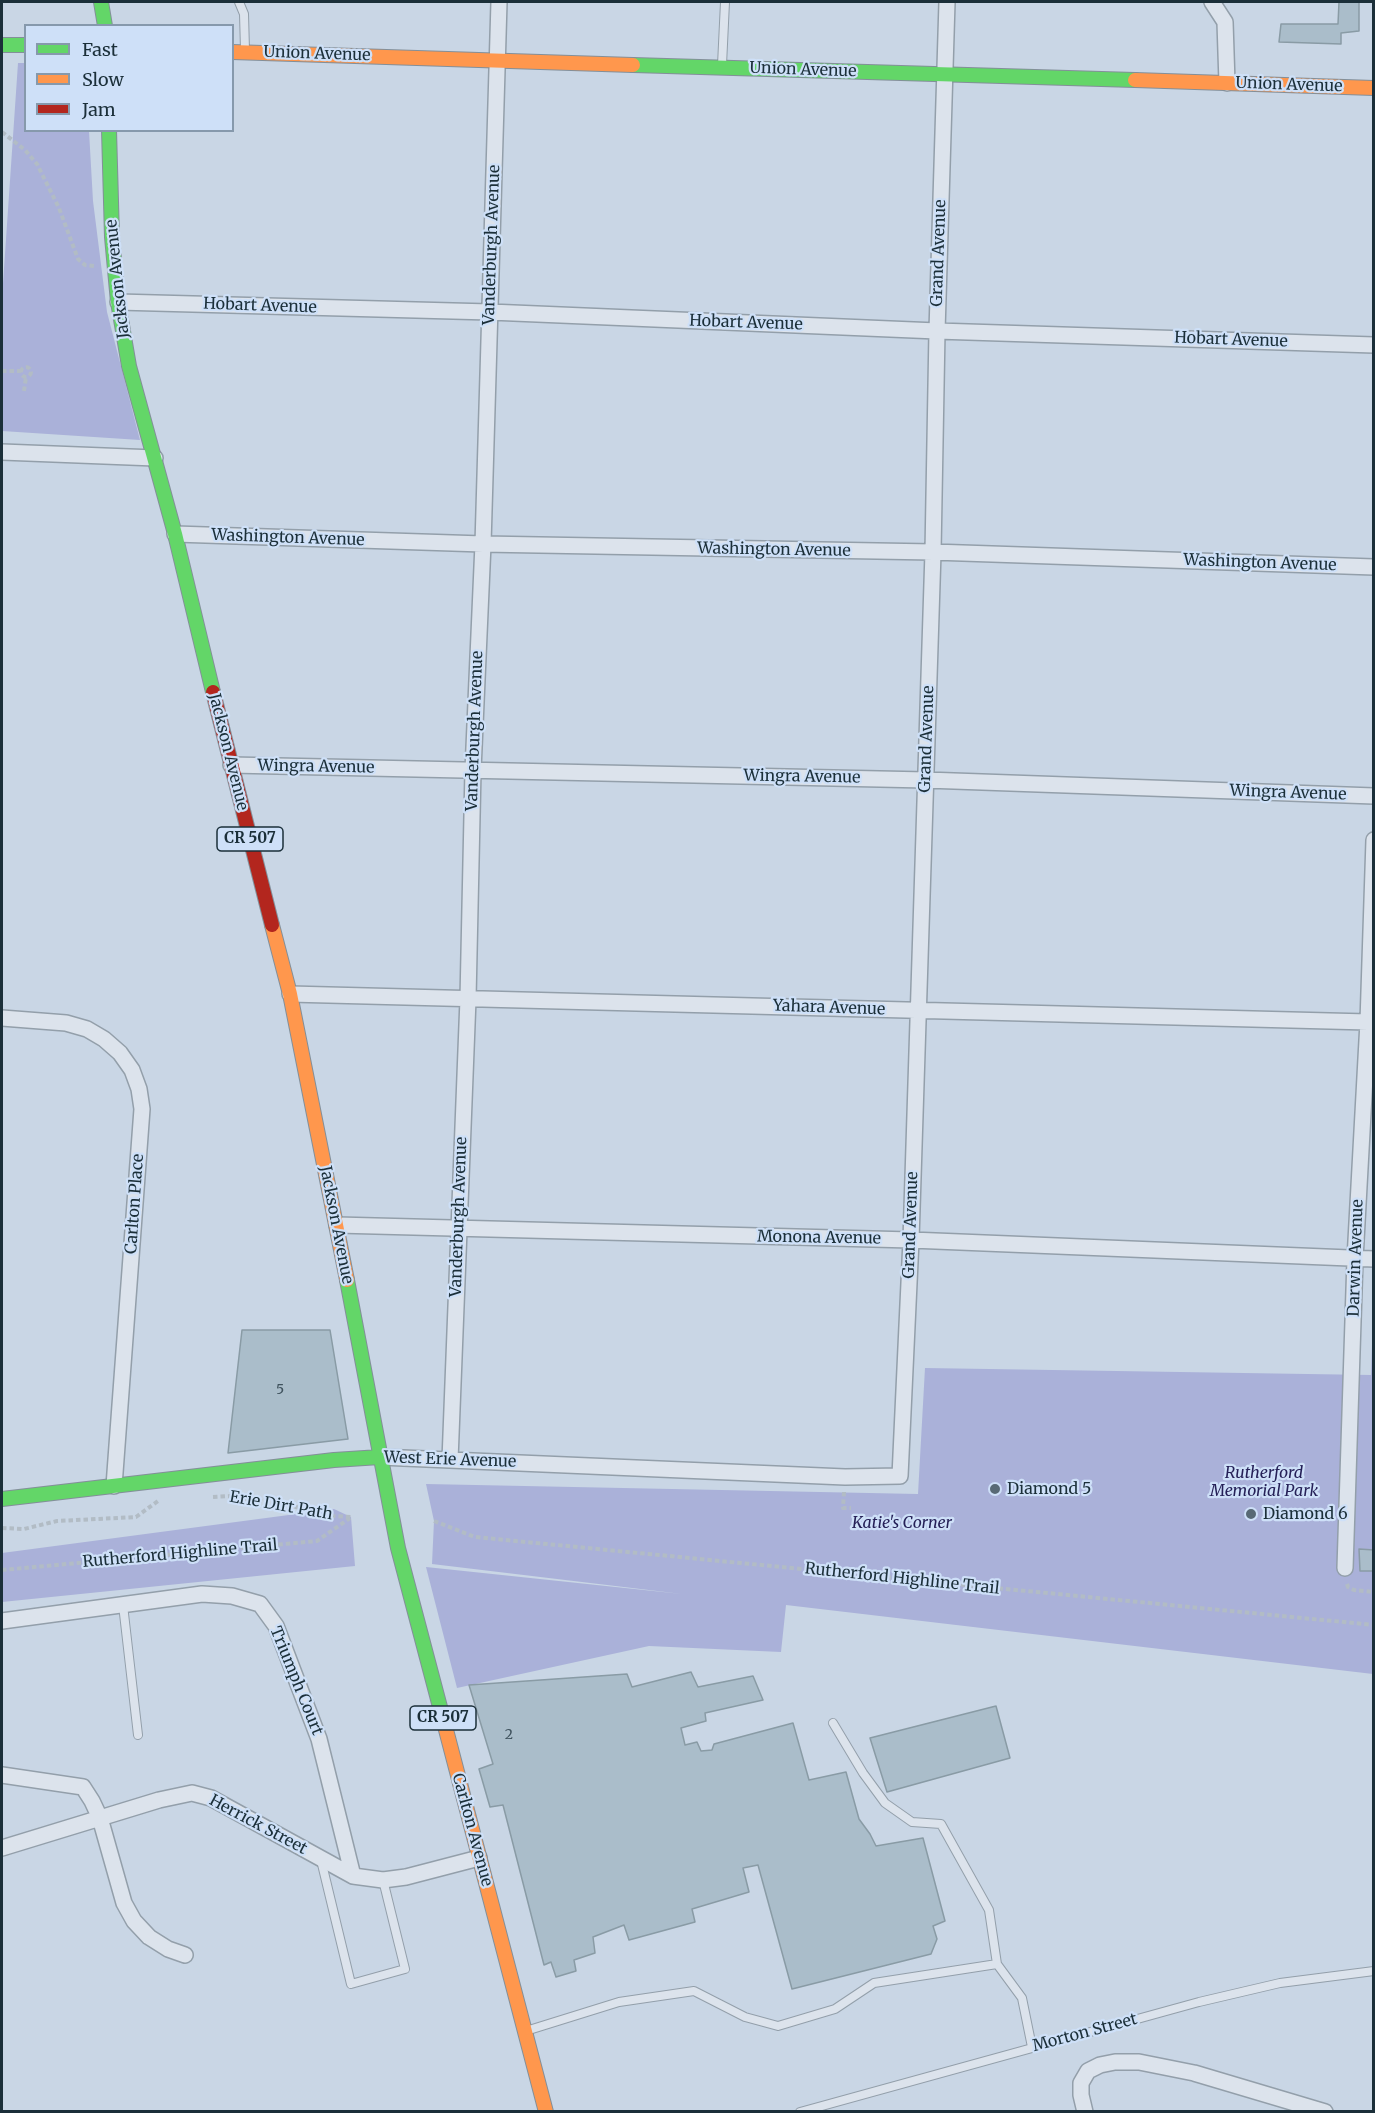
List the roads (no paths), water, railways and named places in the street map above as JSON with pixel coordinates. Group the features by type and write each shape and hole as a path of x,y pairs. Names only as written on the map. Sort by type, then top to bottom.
{"main road":[{"path":"101,2 105,24"},
{"path":"2,50 24,45"},
{"name":"Union Avenue","path":"239,52 1374,88"},
{"name":"Jackson Avenue","path":"109,132 114,263 129,366 175,534 290,994 337,1225 398,1548"},
{"name":"West Erie Avenue","path":"2,1499 334,1460 380,1457"},
{"name":"Carlton Avenue","path":"398,1548 546,2112"}],"street":[{"name":"Vanderburgh Avenue","path":"450,1460 468,999 473,770 483,544 500,2"},
{"name":"Grand Avenue","path":"900,1476 919,1010 947,2"},
{"path":"1212,2 1225,22 1227,83"},
{"name":"Hobart Avenue","path":"118,302 490,312 937,331 1374,345"},
{"path":"2,452 154,458"},
{"name":"Washington Avenue","path":"175,534 483,544 933,552 1374,567"},
{"name":"Wingra Avenue","path":"231,765 926,780 1374,796"},
{"name":"Darwin Avenue","path":"1345,1568 1355,1259 1368,1022 1374,840"},
{"name":"Yahara Avenue","path":"290,994 1368,1022"},
{"name":"Carlton Place","path":"2,1018 66,1023 87,1029 104,1039 120,1053 132,1070 139,1089 142,1110 114,1486"},
{"name":"Monona Avenue","path":"337,1225 911,1240 1374,1260"},
{"name":"West Erie Avenue","path":"380,1457 845,1477 900,1476"},
{"name":"Triumph Court","path":"2,1622 202,1594 232,1596 260,1604 276,1626 319,1739 352,1876"},
{"path":"2,1775 82,1787 100,1818 124,1903 134,1921 149,1937 168,1949 185,1955"},
{"name":"Herrick Street","path":"2,1848 179,1794 192,1793 211,1798 352,1876 382,1880 406,1877 479,1858"},
{"path":"1085,2112 1081,2083 1088,2072 1100,2065 1115,2062 1139,2062 1194,2073 1325,2112"}],"lane":[{"path":"239,2 244,14 239,52"},
{"path":"722,67 725,2"},
{"path":"123,1605 138,1735"},
{"path":"833,1723 863,1773 885,1803 912,1822 941,1824 988,1910 997,1964 1023,1998 1032,2047"},
{"path":"321,1859 351,1984 405,1969 382,1880"},
{"path":"525,2031 619,2002 694,1991 745,2017 778,2026 835,2009 874,1983 997,1964"},
{"name":"Morton Street","path":"800,2112 1199,2002 1280,1983 1374,1971"}],"place":[{"name":"Diamond 5","path":"995,1489"},
{"name":"Diamond 6","path":"1251,1514"}],"park label":[{"name":"Rutherford Memorial Park","path":"1264,1482"},
{"name":"Katie's Corner","path":"902,1523"}]}
